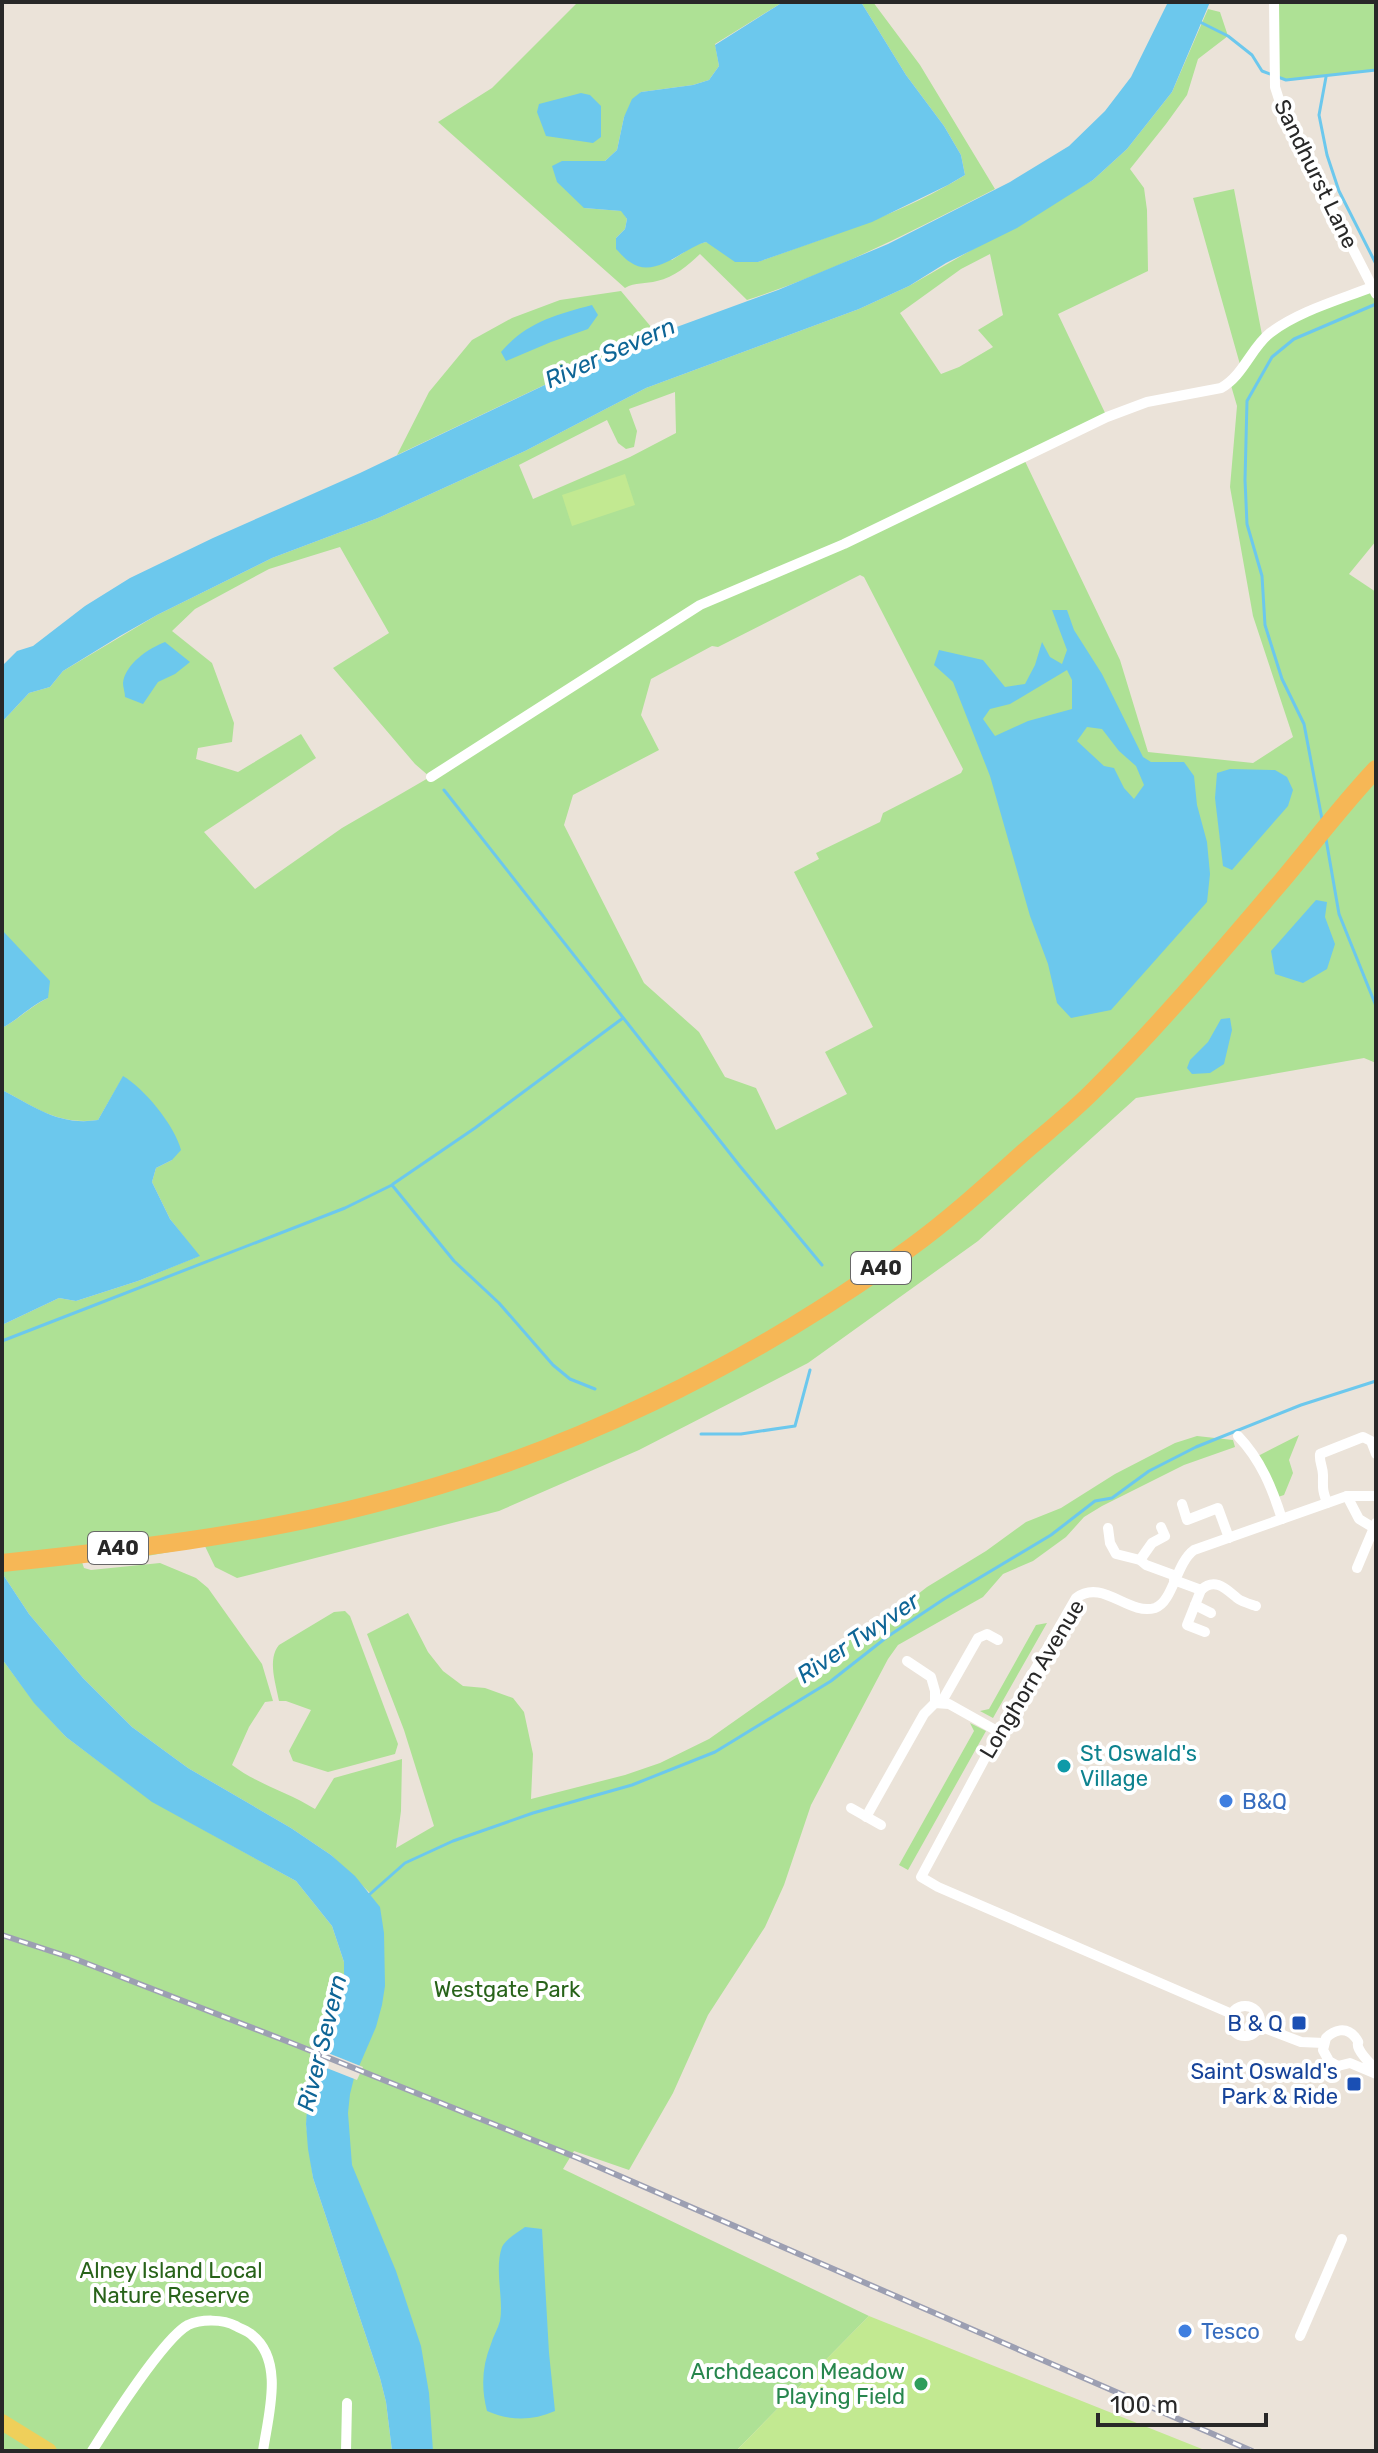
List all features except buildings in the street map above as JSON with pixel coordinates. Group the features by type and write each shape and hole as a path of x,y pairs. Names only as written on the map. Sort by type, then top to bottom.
{"highway":[{"name":"A40","path":"2,1563 235,1533 372,1505 458,1480 597,1429 750,1353 913,1246 982,1190 1090,1094 1167,1013 1376,769"}],"main road":[{"path":"2,2422 49,2451"},
{"path":"2,2432 26,2451"}],"street":[{"name":"Sandhurst Lane","path":"1274,2 1275,87 1284,115 1374,290"},
{"path":"431,777 700,605 844,544 1107,417 1147,402 1221,388 1230,382 1268,334 1290,320 1374,290"},
{"path":"1238,1436 1263,1470 1282,1519"},
{"path":"1327,1503 1321,1484 1320,1454 1363,1437 1371,1441 1376,1454"},
{"path":"1347,1496 1359,1519 1375,1525 1357,1568"},
{"name":"Longhorn Avenue","path":"1232,2014 921,1877 1076,1598 1083,1593 1096,1592 1144,1609 1155,1608 1163,1603 1183,1560 1194,1550 1347,1496 1376,1496"},
{"path":"1182,1504 1187,1520 1218,1508 1229,1538"},
{"path":"1140,1560 1152,1543 1165,1536 1161,1527"},
{"path":"1108,1528 1110,1543 1116,1554 1140,1560 1201,1590"},
{"path":"1205,1632 1187,1625 1206,1584 1229,1589 1238,1599 1256,1606"},
{"path":"1195,1605 1211,1613"},
{"path":"866,1817 924,1714 938,1703 978,1638 987,1634 998,1640"},
{"path":"907,1661 931,1677 938,1703"},
{"path":"938,1703 949,1704 999,1732"},
{"path":"851,1808 881,1825"},
{"path":"1240,2007 1250,2007 1258,2013 1259,2026 1250,2035 1237,2033 1231,2025 1232,2014 1240,2007"},
{"path":"1259,2026 1301,2042 1324,2043"},
{"path":"1359,2049 1350,2063 1338,2066 1325,2056 1324,2043 1330,2034 1342,2030 1352,2034 1376,2072"},
{"path":"1350,2063 1376,2072"},
{"path":"1300,2336 1342,2239"},
{"path":"92,2451 170,2340 189,2325 210,2320 231,2323 252,2334 266,2351 271,2372 263,2451"},
{"path":"346,2451 347,2403"}],"green space":[{"path":"578,2 783,2 715,44 719,66 709,80 641,92 624,117 617,150 605,161 587,162 584,208 622,211 627,219 625,229 616,238 672,260 695,245 706,242 758,262 890,213 965,175 961,155 944,126 906,75 861,2 873,2 920,65 995,189 842,263 747,300 700,254 669,277 625,288 438,122 492,88"},
{"path":"1274,2 1376,2 1376,70 1286,80 1274,75"},
{"name":"Westgate Park","path":"1208,9 1220,12 1228,36 1198,59 1187,95 1130,169 1144,188 1148,271 1058,314 1107,417 1023,457 1120,660 1148,752 1253,763 1293,737 1253,616 1230,487 1237,406 1230,382 1241,368 1193,198 1234,189 1263,340 1268,334 1372,287 1376,294 1376,541 1349,574 1376,592 1376,1063 1364,1058 1136,1098 978,1241 808,1363 639,1450 499,1511 237,1578 215,1567 202,1540 181,1550 102,1564 97,1561 82,1562 84,1568 91,1570 160,1563 196,1578 208,1588 262,1664 273,1701 265,1702 249,1727 232,1765 242,1772 315,1809 334,1778 402,1759 401,1811 396,1848 434,1826 404,1730 367,1634 408,1613 428,1652 443,1671 463,1686 485,1688 513,1698 524,1712 533,1754 531,1799 625,1775 660,1763 709,1739 1026,1522 1061,1508 1115,1474 1175,1443 1197,1436 1233,1440 1235,1447 1184,1465 1084,1517 1066,1537 1033,1561 1003,1574 983,1597 898,1645 811,1805 784,1885 765,1927 708,2015 673,2093 629,2170 574,2151 563,2169 869,2316 736,2451 412,2451 330,2153 370,1893 331,1855 188,1768 132,1727 83,1678 29,1614 2,1573 2,1325 59,1298 76,1301 138,1281 199,1256 170,1219 152,1182 156,1168 172,1160 123,1077 98,1120 59,1117 2,1090 2,1028 48,998 2,930 2,722 29,693 50,687 63,671 157,615 272,558 378,518 525,451 646,388 859,309 909,286 1093,180 1127,149 1172,92","holes":["990,254 1003,315 978,330 993,347 941,374 900,313 961,269","675,392 676,433 630,457 533,499 519,465 607,420 618,443 626,449 634,447 637,431 629,409","340,547 389,633 333,668 415,764 430,777 342,828 255,889 204,832 316,758 301,734 238,772 196,759 198,748 232,742 234,723 212,663 172,631 195,609 269,569","860,575 864,577 963,769 961,773 883,813 880,822 816,853 819,859 794,872 873,1027 825,1052 847,1094 776,1130 756,1088 725,1077 699,1032 644,983 564,825 573,795 659,750 641,715 651,679 712,646 718,647"]},
{"path":"621,291 657,334 397,455 429,392 472,340 512,318 560,300"},
{"path":"625,474 635,505 572,526 562,495"},
{"path":"1299,1435 1289,1460 1293,1473 1284,1495 1278,1497 1258,1456"},
{"path":"345,1611 350,1616 398,1744 395,1754 328,1772 293,1761 289,1751 311,1710 279,1701 273,1672 274,1657 279,1645 334,1612"},
{"path":"1047,1623 993,1718 980,1711 989,1709 1036,1625"},
{"name":"Alney Island Local Nature Reserve","path":"2,1659 34,1702 66,1737 152,1801 296,1881 332,1926 344,1962 344,1982 334,2023 323,2048 306,2124 313,2178 380,2378 392,2451 2,2451"},
{"path":"970,1723 986,1731 908,1870 899,1865 974,1731"},
{"name":"Archdeacon Meadow Playing Field","path":"869,2316 1207,2451 736,2451"}],"water":[{"path":"783,2 861,2 906,75 944,126 961,155 965,175 872,222 758,262 735,262 706,242 659,265 640,267 630,262 616,249 616,238 625,229 627,219 621,211 584,208 557,182 552,166 562,161 605,161 617,150 624,117 632,99 641,92 709,80 719,66 715,45"},
{"path":"1168,2 1210,2 1172,92 1127,149 1093,180 1017,228 859,309 646,388 525,451 378,518 272,558 120,636 63,671 50,687 29,693 2,722 2,666 17,651 33,646 85,606 130,578 633,343 778,290 888,244 1010,182 1069,146 1105,111 1131,77"},
{"path":"581,93 590,95 601,106 601,137 593,143 546,136 537,112 539,104"},
{"path":"592,305 598,315 588,329 506,361 501,352 521,333 554,316"},
{"path":"1052,610 1067,610 1074,630 1102,674 1143,757 1151,762 1184,762 1194,776 1210,874 1207,902 1111,1010 1071,1018 1057,1003 1048,964 1030,916 990,776 953,682 934,665 939,650 983,660 1005,687 1025,684 1042,642 1050,657 1062,664 1067,650","holes":["1067,670 1072,680 1072,709 1028,721 995,736 983,719 990,709 1010,704","1087,727 1102,729 1136,766 1144,785 1134,799 1124,788 1114,768 1104,766 1077,741"]},
{"path":"165,642 190,662 158,682 143,704 125,697 123,683 128,669 145,653"},
{"path":"1230,769 1275,770 1287,777 1293,790 1288,806 1232,870 1223,866 1215,798 1217,773"},
{"path":"1316,900 1327,902 1325,917 1335,944 1327,969 1303,983 1275,974 1271,951"},
{"path":"2,930 50,981 48,998 2,1028"},
{"path":"1230,1018 1232,1030 1224,1064 1210,1073 1192,1074 1187,1068 1190,1060 1208,1042 1221,1019"},
{"path":"123,1076 158,1108 178,1140 181,1150 172,1160 156,1168 152,1182 170,1219 200,1256 76,1301 59,1298 2,1325 2,1090 59,1118 98,1120"},
{"path":"2,1573 29,1614 83,1678 132,1727 188,1768 331,1855 355,1876 380,1907 385,1986 376,2027 350,2094 348,2113 352,2165 396,2271 421,2346 429,2393 433,2451 392,2451 380,2378 313,2178 306,2124 308,2095 334,2023 344,1982 344,1962 332,1926 296,1881 152,1802 66,1737 34,1703 2,1659"},
{"path":"525,2227 542,2229 555,2411 538,2417 504,2417 487,2411 483,2377 488,2352 500,2321 499,2265 502,2247"}],"pier":[{"path":"318,2049 363,2067 357,2080 314,2063"}],"waterway":[{"path":"1200,22 1228,36 1252,55 1262,71 1286,80 1376,70"},
{"path":"1326,77 1319,115 1327,155 1339,191 1376,264"},
{"path":"1322,819 1304,724 1282,679 1265,625 1262,576 1247,524 1247,401 1272,357 1294,339 1376,304"},
{"path":"444,790 739,1165 822,1265"},
{"path":"1326,839 1339,914 1376,1006"},
{"path":"393,1184 475,1128 623,1018"},
{"path":"2,1341 345,1208 392,1185 454,1261 499,1303 553,1365 570,1379 595,1389"},
{"path":"701,1434 741,1434 795,1426 810,1370"},
{"name":"River Twyver","path":"370,1894 405,1863 453,1841 533,1813 632,1785 715,1752 831,1681 887,1637 1051,1535 1095,1501 1112,1498 1149,1471 1196,1447 1301,1405 1376,1381"}],"railway":[{"path":"2,1935 75,1959 578,2158 1252,2451"}],"place":[{"name":"St Oswald's Village","path":"1064,1766"},
{"name":"B&Q","path":"1226,1801"},
{"name":"B & Q","path":"1299,2023"},
{"name":"Saint Oswald's Park & Ride","path":"1354,2084"},
{"name":"Tesco","path":"1185,2331"},
{"name":"Archdeacon Meadow Playing Field","path":"921,2384"}],"water label":[{"name":"River Severn","path":"610,353"},
{"name":"River Severn","path":"322,2043"}]}
